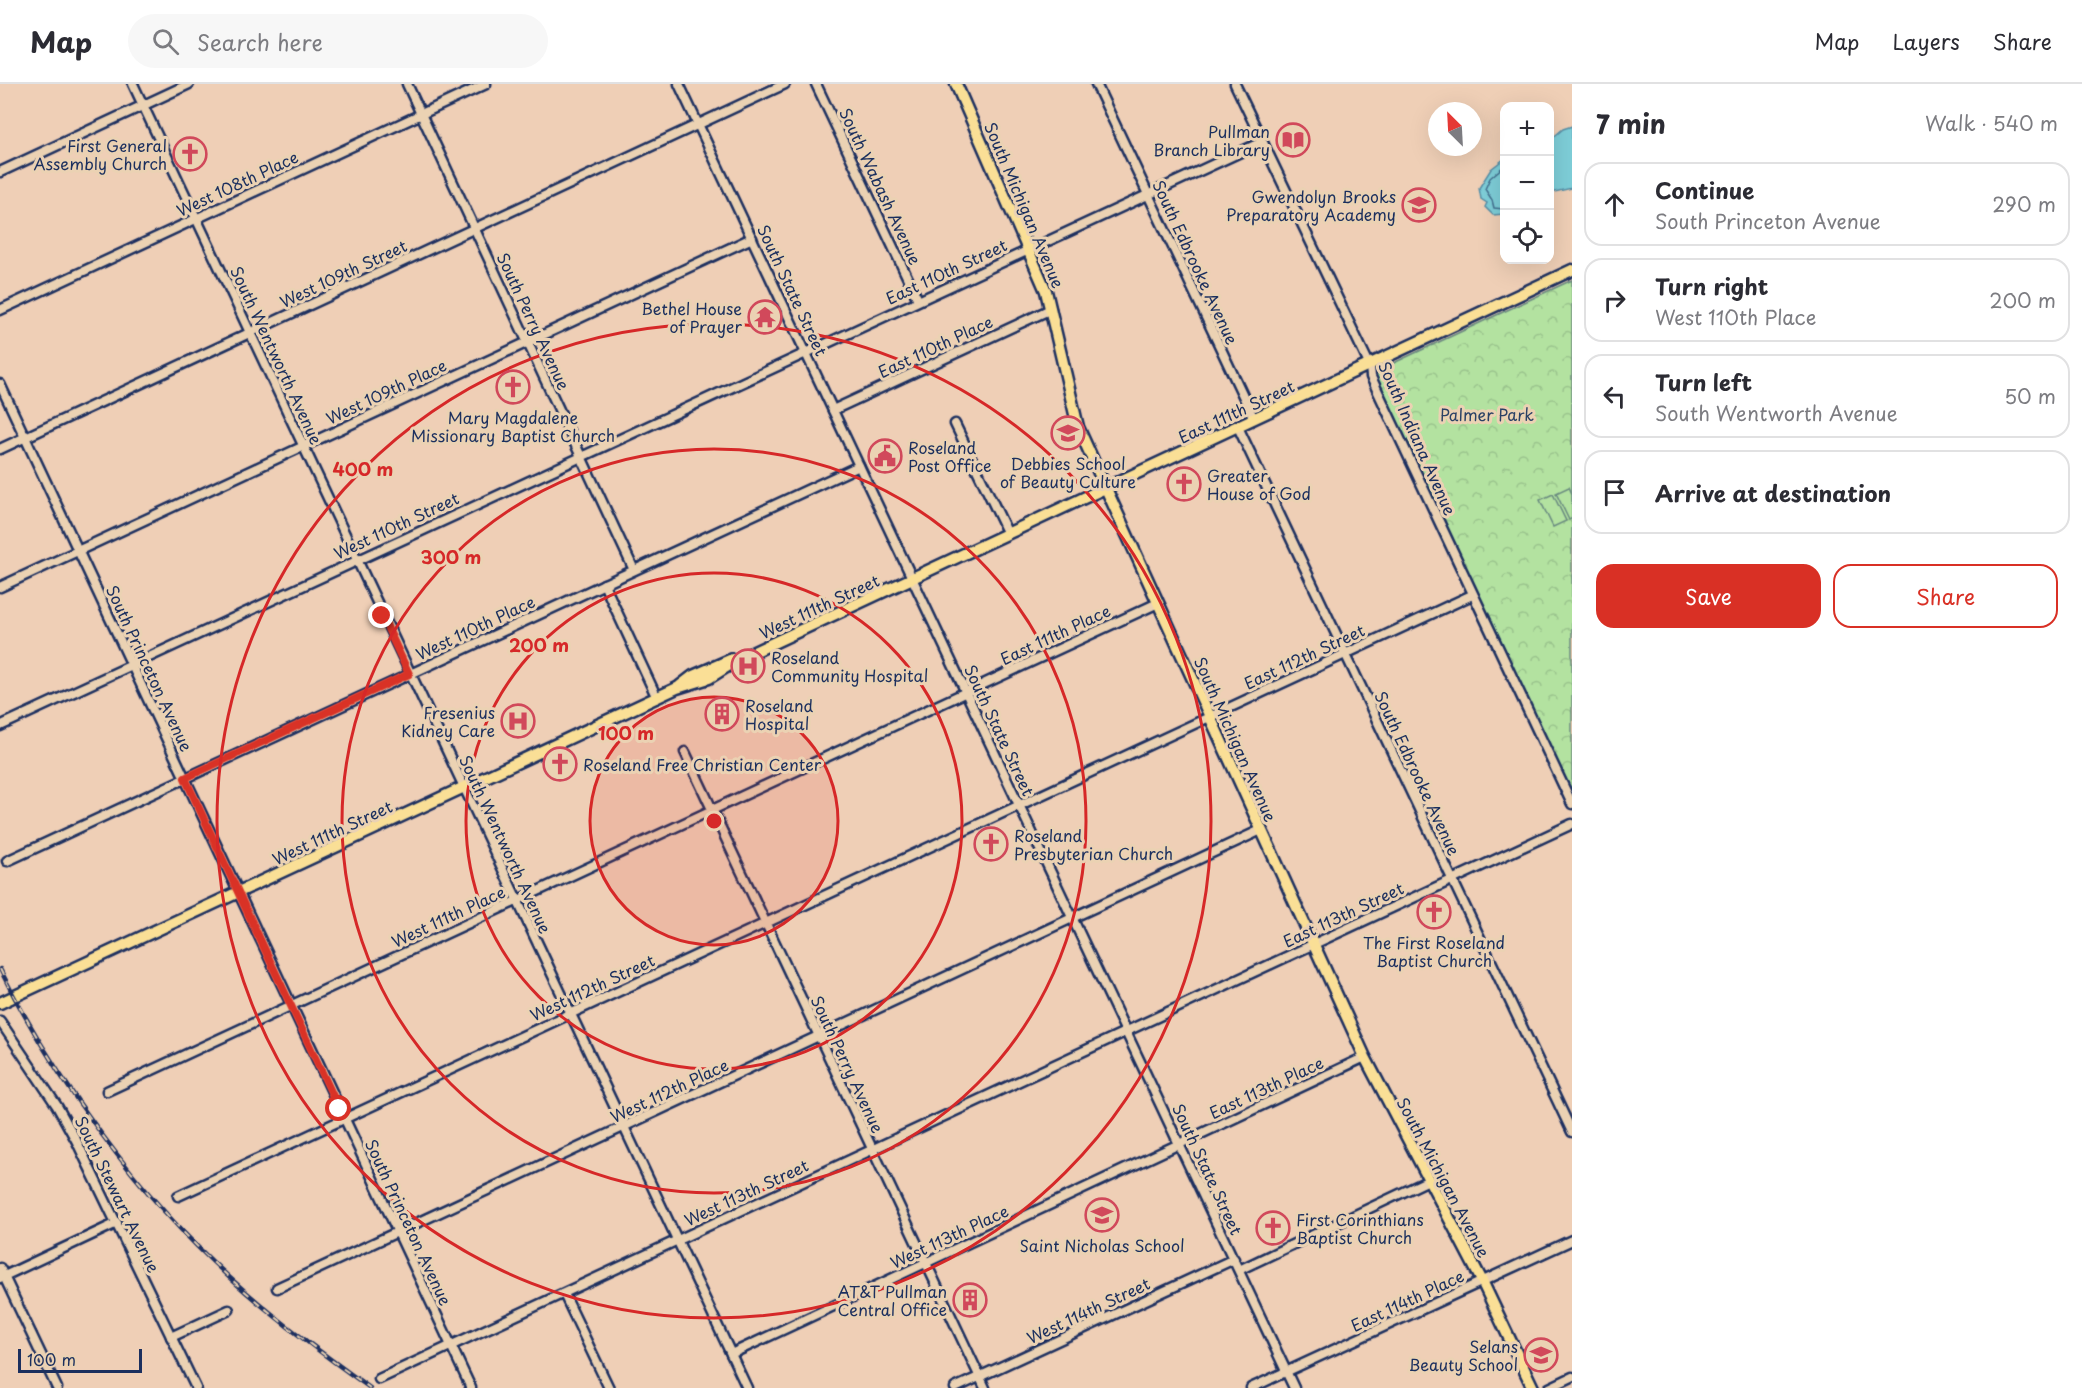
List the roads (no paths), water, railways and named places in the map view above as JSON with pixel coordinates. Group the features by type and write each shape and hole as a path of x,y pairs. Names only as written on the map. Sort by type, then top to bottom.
{"main road":[{"name":"South Michigan Avenue","path":"956,84 1029,249 1051,309 1078,428 1365,1057 1482,1281 1533,1388"},
{"name":"East 111th Street","path":"912,579 1572,270"},
{"name":"West 111th Street","path":"0,1003 677,688 709,678 739,659 912,579"}],"street":[{"name":"South Wentworth Avenue","path":"133,84 462,788 747,1388"},
{"path":"0,172 189,84"},
{"name":"South Perry Avenue","path":"407,84 634,570"},
{"name":"West 108th Place","path":"0,310 486,84"},
{"name":"South State Street","path":"679,84 1294,1388"},
{"name":"West 109th Street","path":"0,449 784,84"},
{"name":"South Wabash Avenue","path":"816,84 918,300"},
{"name":"South Edbrooke Avenue","path":"1096,84 1254,419"},
{"name":"South Indiana Avenue","path":"1235,84 1370,366 1371,377 1572,804"},
{"name":"East 110th Street","path":"805,352 1262,142"},
{"name":"West 109th Place","path":"0,587 752,238"},
{"name":"East 110th Place","path":"832,410 1051,309"},
{"name":"West 110th Street","path":"0,726 805,352"},
{"name":"South Princeton Avenue","path":"0,384 471,1388"},
{"path":"955,424 1008,534"},
{"name":"South Edbrooke Avenue","path":"1238,427 1572,1131"},
{"name":"West 110th Place","path":"7,861 859,466"},
{"path":"604,584 657,698"},
{"name":"East 112th Street","path":"1018,805 1472,595"},
{"name":"East 111th Place","path":"965,692 1158,603"},
{"name":"West 111th Place","path":"107,1090 965,692"},
{"name":"South Perry Avenue","path":"685,752 985,1388"},
{"name":"West 112th Street","path":"178,1196 1018,805"},
{"name":"East 113th Street","path":"1126,1031 1572,824"},
{"name":"West 112th Place","path":"277,1288 1261,830"},
{"name":"South Stewart Avenue","path":"0,1021 68,1124 196,1388"},
{"name":"West 113th Street","path":"379,1379 1126,1031"},
{"name":"East 113th Place","path":"1179,1145 1365,1057"},
{"name":"West 113th Place","path":"731,1354 1179,1145"},
{"path":"1239,1270 1429,1180"},
{"path":"57,1388 1,1274 117,1223"},
{"name":"East 114th Place","path":"1251,1388 1572,1240"},
{"name":"West 114th Street","path":"955,1388 1234,1259"},
{"path":"564,1294 609,1388"},
{"path":"171,1337 229,1310"},
{"path":"1549,1388 1572,1377"}],"water":[{"path":"1572,126 1572,188 1554,192 1554,137 1563,129"},
{"path":"1500,162 1500,214 1493,215 1485,207 1487,203 1481,199 1479,188 1491,169"}],"railway":[{"path":"0,969 22,1011 73,1094 132,1173 163,1210 247,1293 298,1335 370,1388"}],"place":[{"name":"Pullman Branch Library","path":"1293,140"},
{"name":"First General Assembly Church","path":"190,154"},
{"name":"Gwendolyn Brooks Preparatory Academy","path":"1419,205"},
{"name":"Bethel House of Prayer","path":"765,317"},
{"name":"Mary Magdalene Missionary Baptist Church","path":"513,387"},
{"name":"Debbies School of Beauty Culture","path":"1068,433"},
{"name":"Roseland Post Office","path":"885,456"},
{"name":"Greater House of God","path":"1184,484"},
{"name":"Roseland Community Hospital","path":"748,666"},
{"name":"Roseland Hospital","path":"722,714"},
{"name":"Fresenius Kidney Care","path":"518,721"},
{"name":"Roseland Free Christian Center","path":"560,764"},
{"name":"Roseland Presbyterian Church","path":"991,844"},
{"name":"The First Roseland Baptist Church","path":"1434,912"},
{"name":"Saint Nicholas School","path":"1102,1215"},
{"name":"First Corinthians Baptist Church","path":"1273,1228"},
{"name":"AT&T Pullman Central Office","path":"970,1300"},
{"name":"Selans Beauty School","path":"1541,1355"}],"park label":[{"name":"Palmer Park","path":"1487,414"}]}
